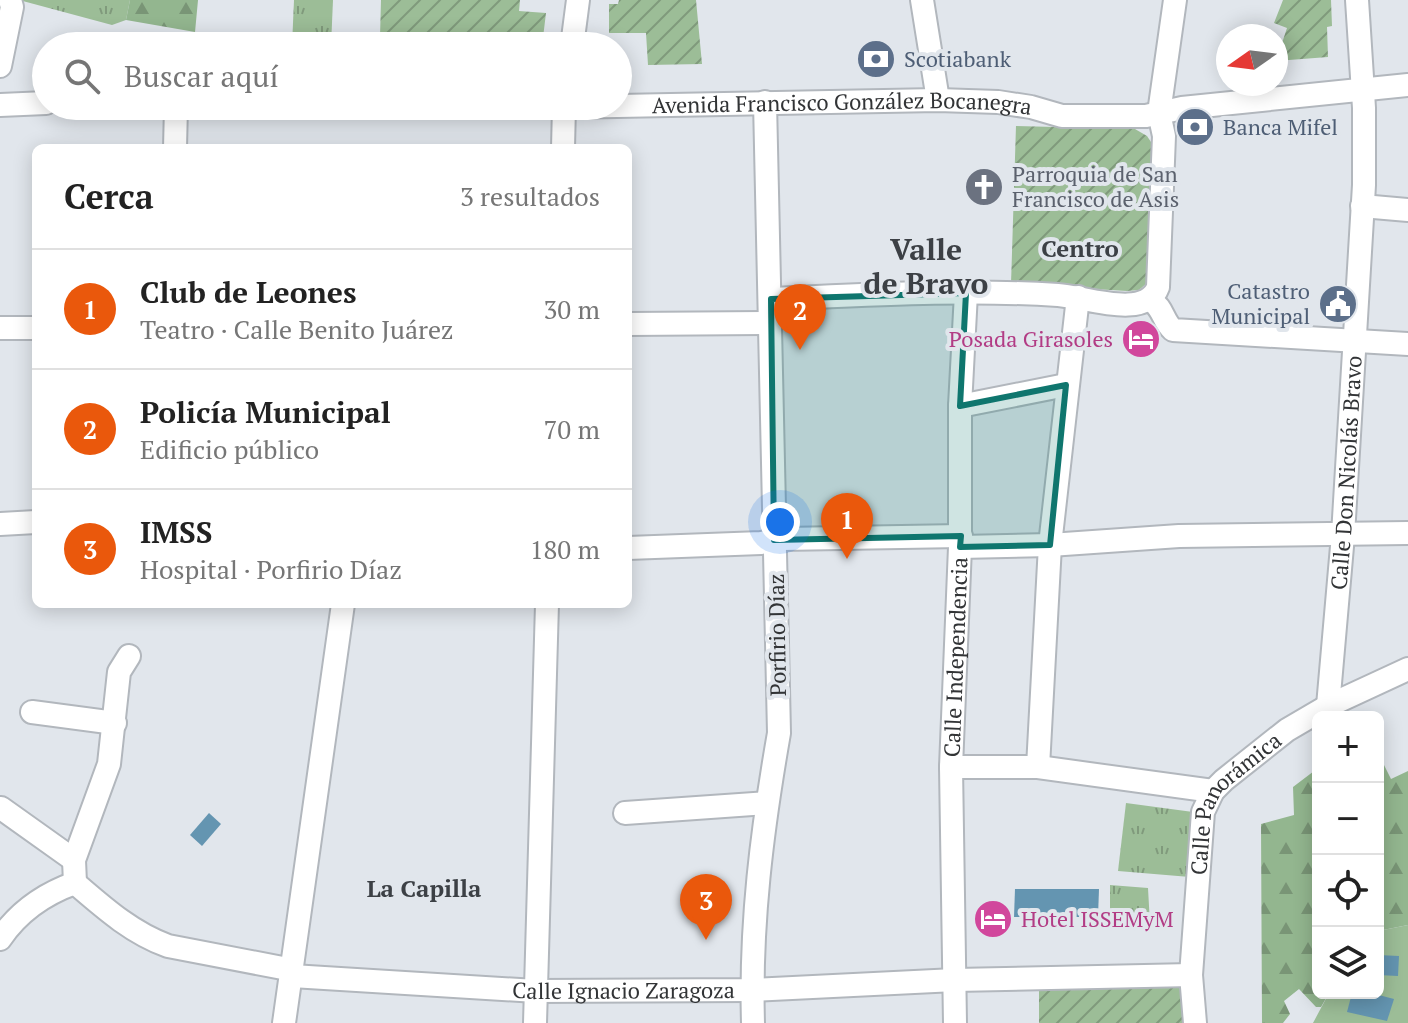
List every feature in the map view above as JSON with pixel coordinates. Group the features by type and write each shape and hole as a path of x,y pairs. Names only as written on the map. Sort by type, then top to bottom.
{"street":[{"path":"0,66 12,7 10,0"},
{"path":"574,32 578,0"},
{"path":"922,0 938,100"},
{"path":"771,299 1011,292 1078,297 1128,305 1139,305 1150,300 1157,292 1159,281 1164,136 1159,113 1175,0"},
{"name":"Calle Don Nicolás Bravo","path":"1328,706 1343,535 1362,206 1363,88 1357,0"},
{"name":"Avenida Francisco González Bocanegra","path":"632,105 938,100 998,102 1062,116 1146,116 1182,108 1408,85"},
{"name":"Porfirio Díaz","path":"753,1023 754,905 779,733 765,102"},
{"path":"0,105 32,104"},
{"path":"175,144 176,120"},
{"path":"563,144 564,120"},
{"path":"1362,206 1408,210"},
{"name":"Calle Independencia","path":"955,1023 951,767 961,541 960,406 966,293"},
{"path":"1038,767 1050,545 1078,297"},
{"path":"1150,300 1161,308 1166,324 1173,330 1408,344"},
{"path":"632,324 770,323"},
{"path":"0,328 32,328"},
{"path":"960,406 1066,385"},
{"path":"0,524 32,522"},
{"path":"632,548 876,536 1050,545 1179,536 1408,533"},
{"path":"284,1023 342,608"},
{"path":"535,1023 547,608"},
{"path":"0,939 15,919 37,901 75,883 74,860 109,764 119,672 129,656"},
{"name":"Calle Panorámica","path":"1195,1023 1191,975 1203,812 1213,791 1287,730 1328,706 1408,669"},
{"path":"32,712 115,723"},
{"path":"951,767 1038,767 1213,791"},
{"path":"625,813 767,803"},
{"path":"1,808 74,860"},
{"name":"Calle Ignacio Zaragoza","path":"75,883 125,924 153,940 292,973 536,991 752,990 955,980 1191,975"}],"highlighted area":[{"path":"966,293 960,406 1066,385 1050,545 960,547 961,536 774,540 771,299"}],"green space":[{"path":"19,0 130,0 126,20 112,25"},
{"path":"130,0 198,0 195,32 126,20"},
{"path":"294,0 333,0 332,32 293,32"},
{"path":"381,0 520,0 519,11 546,13 544,32 380,32"},
{"path":"619,0 696,0 702,64 648,65 646,33 609,32 609,4 618,4"},
{"path":"1283,0 1331,0 1332,26 1327,27 1328,57 1288,60 1288,24 1274,23"},
{"path":"1016,126 1135,129 1147,136 1153,145 1147,283 1139,290 1011,284"},
{"path":"1384,765 1391,779 1408,771 1408,925 1384,930"},
{"path":"1312,773 1312,999 1326,999 1321,1007 1316,1007 1299,989 1284,1001 1290,1014 1283,1023 1262,1023 1261,824 1294,815 1293,787"},
{"path":"1126,803 1193,812 1190,877 1118,871"},
{"path":"1110,885 1148,888 1150,924 1130,913 1110,913"},
{"path":"1408,925 1408,1023 1313,1023 1326,999 1384,999 1384,930"},
{"path":"1183,983 1189,1023 1039,1023 1039,985"}],"water":[{"path":"209,813 221,824 202,846 190,835"},
{"path":"1015,889 1099,889 1098,917 1014,917"},
{"path":"1384,955 1399,956 1398,976 1384,975"},
{"path":"1384,996 1394,999 1387,1021 1347,1012 1350,999 1384,999"}],"place":[{"name":"Scotiabank","path":"876,59"},
{"name":"Banca Mifel","path":"1195,127"},
{"name":"Parroquia de San Francisco de Asis","path":"984,187"},
{"name":"Catastro Municipal","path":"1338,304"},
{"name":"Posada Girasoles","path":"1141,339"},
{"name":"Policía Municipal","path":"800,350"},
{"name":"Club de Leones","path":"847,559"},
{"name":"Hotel ISSEMyM","path":"993,919"},
{"name":"IMSS","path":"706,940"}],"district":[{"name":"Centro","path":"1080,249"},
{"name":"Valle de Bravo","path":"926,267"},
{"name":"La Capilla","path":"424,889"}]}
